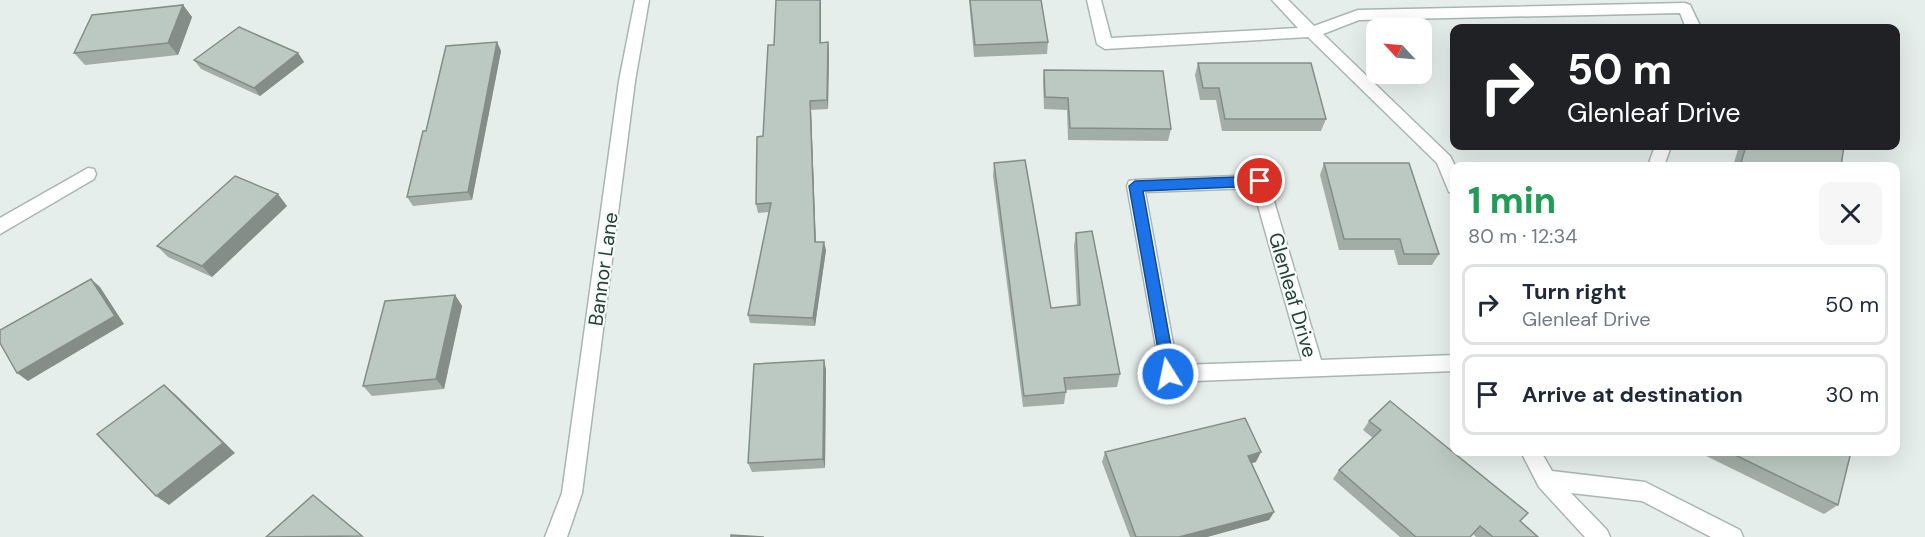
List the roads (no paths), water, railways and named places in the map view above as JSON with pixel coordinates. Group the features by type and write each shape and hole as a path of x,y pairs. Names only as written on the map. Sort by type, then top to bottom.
{"street":[{"name":"Bannor Lane","path":"555,537 572,493 627,81 642,0"},
{"path":"1094,0 1105,44 1312,32 1358,15 1685,8 1691,24"},
{"path":"1279,0 1444,160 1450,175"},
{"path":"0,227 88,174"},
{"name":"Glenleaf Drive","path":"1314,368 1260,181 1135,186 1168,374 1450,363"},
{"path":"1533,456 1546,480 1599,537"},
{"path":"1546,480 1644,492 1732,537"}]}
